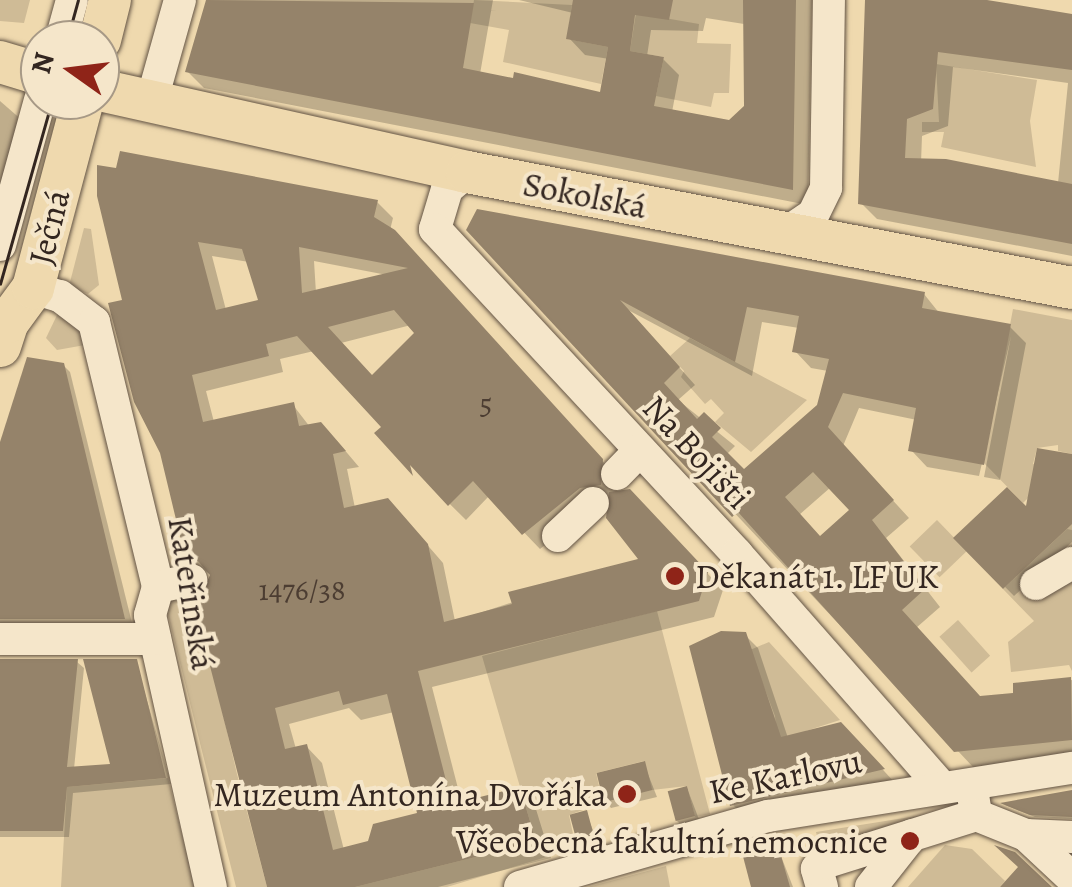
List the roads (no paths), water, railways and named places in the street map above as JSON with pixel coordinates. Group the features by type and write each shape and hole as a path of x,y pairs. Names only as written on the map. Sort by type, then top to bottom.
{"main road":[{"name":"Sokolská","path":"120,95 467,172 1072,288"},
{"name":"Ječná","path":"0,346 33,288 78,120"}],"street":[{"path":"162,104 156,89 180,0"},
{"path":"786,233 813,215 826,188 829,0"},
{"path":"0,245 34,120"},
{"name":"Na Bojišti","path":"467,172 447,190 435,229 956,783"},
{"name":"Kateřinská","path":"33,288 60,296 103,321 158,587 150,615 212,887"},
{"path":"617,474 640,450"},
{"path":"558,536 592,502"},
{"path":"1036,584 1072,563"},
{"path":"158,587 191,580"},
{"path":"0,639 155,639"},
{"name":"Ke Karlovu","path":"520,887 768,816 956,783 1072,768"},
{"path":"956,783 976,816"},
{"path":"822,887 817,869 824,863 976,816 1026,835 1072,837"},
{"path":"871,887 912,835"},
{"path":"1026,835 1072,878"}],"tram line":[{"path":"72,20 78,0"},
{"path":"0,284 46,120"}],"place":[{"name":"Děkanát 1. LF UK","path":"675,576"},
{"name":"Muzeum Antonína Dvořáka","path":"627,794"},
{"name":"Všeobecná fakultní nemocnice","path":"910,841"}]}
